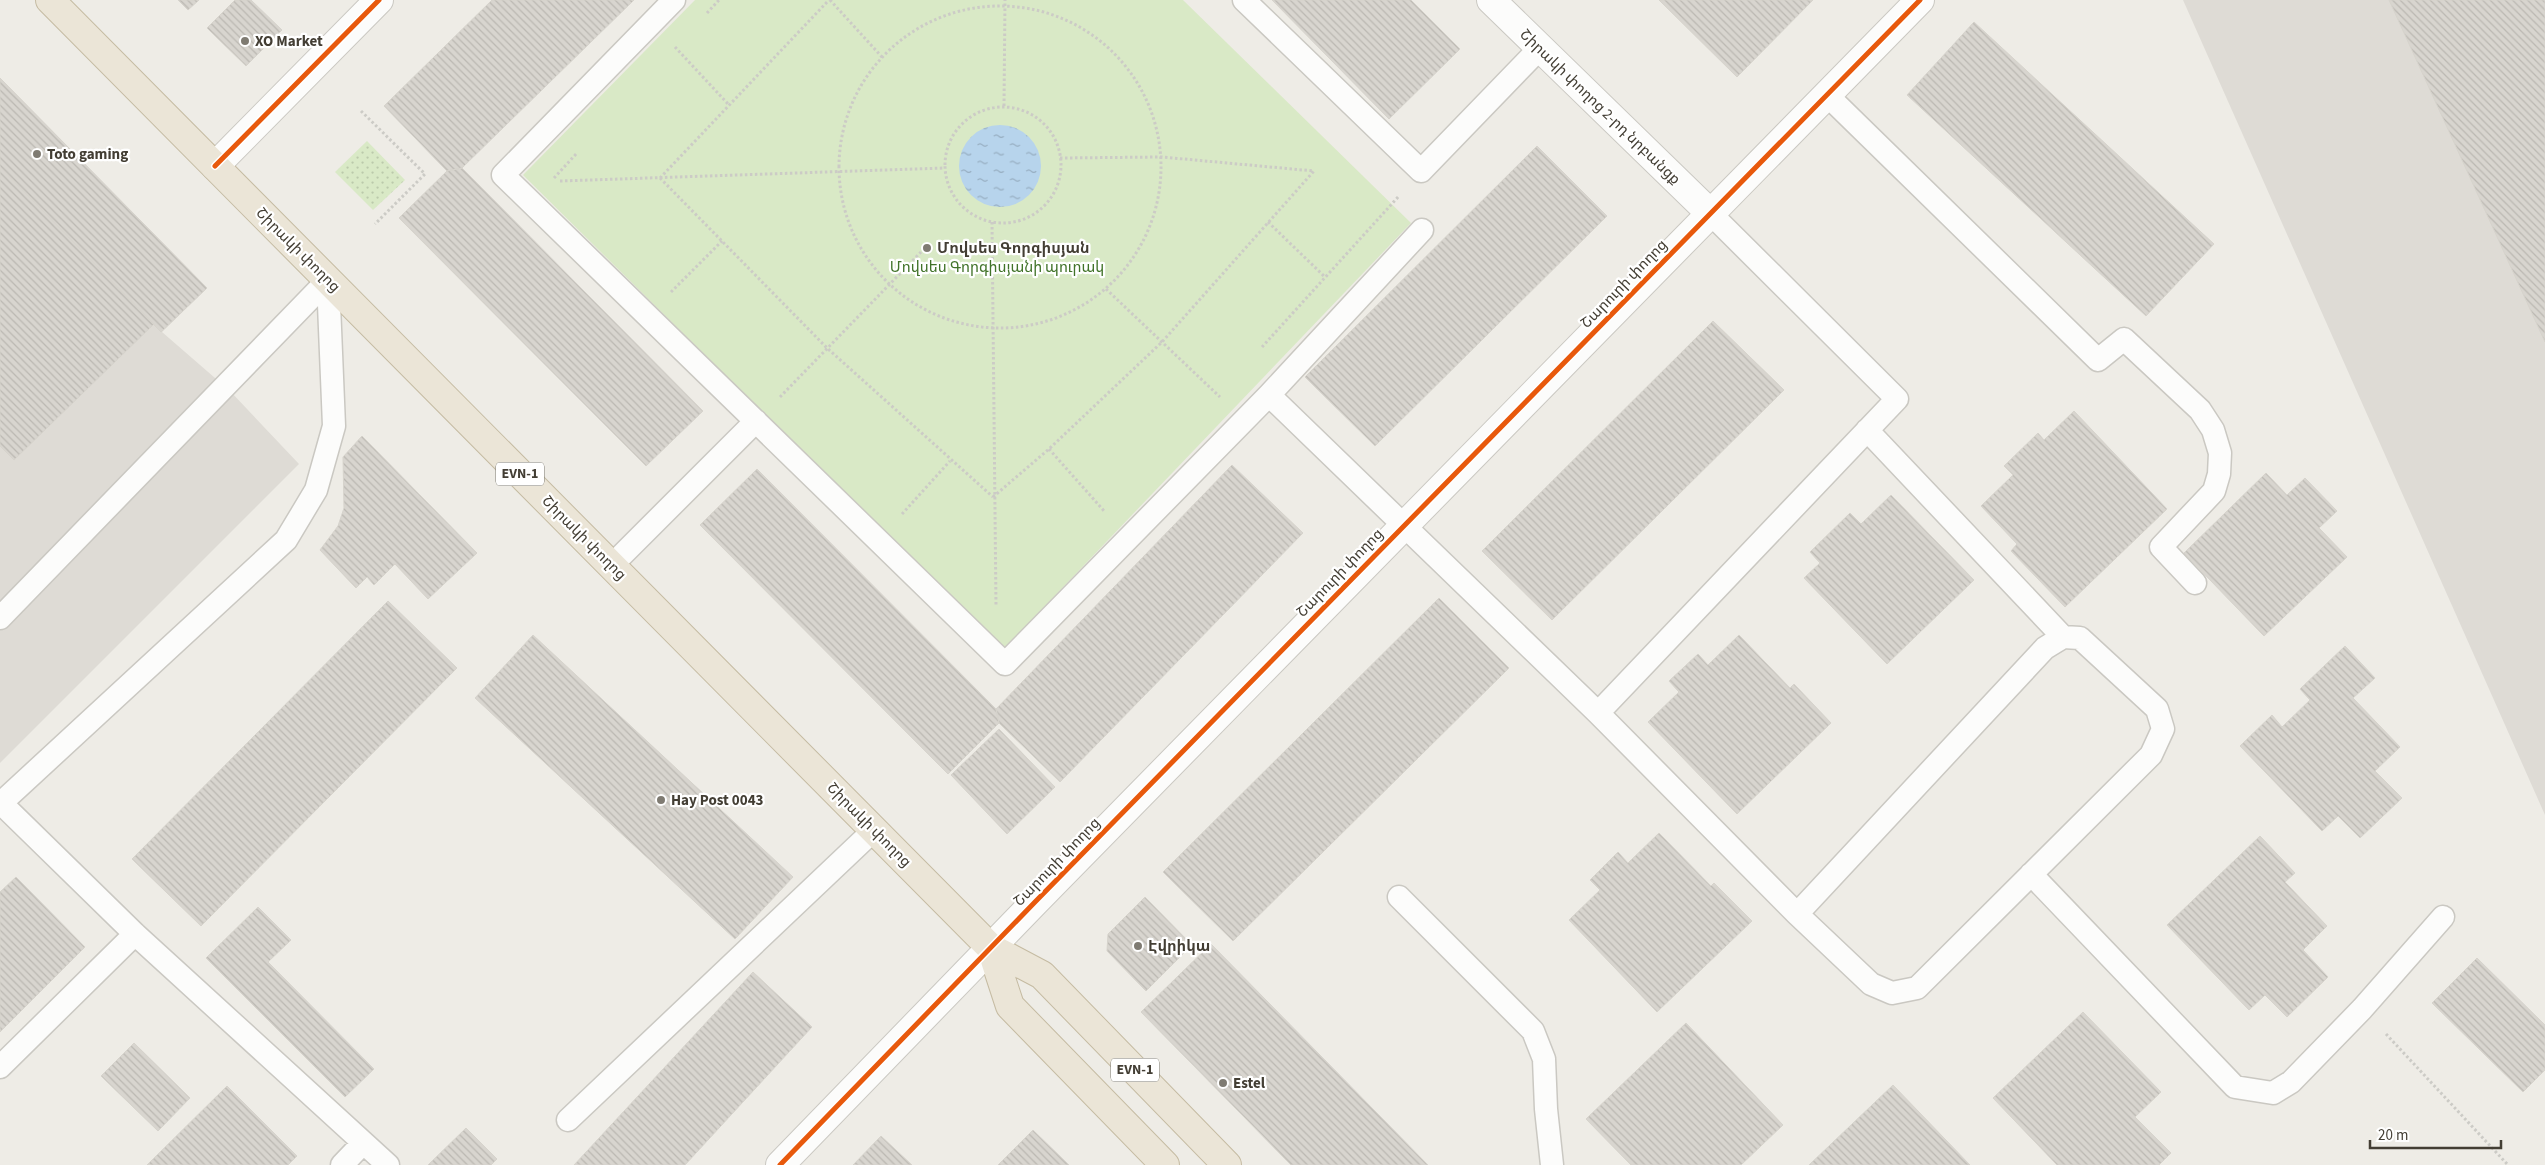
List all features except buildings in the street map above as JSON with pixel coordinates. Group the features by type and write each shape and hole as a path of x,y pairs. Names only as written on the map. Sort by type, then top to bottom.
{"highway":[{"name":"Շիրակի փողոց","path":"50,0 990,948 1042,974 1228,1165"},
{"name":"Շիրակի փողոց","path":"990,948 1010,1006 1165,1165"}],"street":[{"path":"215,166 379,0"},
{"name":"Շիրակի փողոց 2-րդ նրբանցք","path":"1503,4 1540,49 1710,213"},
{"name":"Շարուրի փողոց","path":"780,1165 990,948 1827,95 1909,4"}],"lane":[{"path":"674,0 503,175 1005,664 1269,395 1422,230"},
{"path":"1244,0 1421,171 1540,49"},
{"path":"1827,95 2098,360 2124,339 2200,410 2213,430 2220,453 2219,474 2214,491 2161,547 2195,583"},
{"path":"1598,713 1897,399 1710,213"},
{"path":"0,618 328,280"},
{"path":"328,280 334,426 316,490 286,540 0,803 135,934 388,1165"},
{"path":"1269,395 1598,713 1797,914 1871,984 1892,994 1917,988 2151,754 2163,729 2157,709 2080,638 2063,636 1867,430"},
{"path":"612,566 756,421"},
{"path":"1797,914 2045,648 2063,636"},
{"path":"568,1120 874,830"},
{"path":"2032,874 2236,1088 2273,1093 2291,1082 2362,1009 2444,917"},
{"path":"1399,897 1533,1031 1544,1059 1546,1109 1552,1165"},
{"path":"0,1067 135,934"},
{"path":"342,1165 363,1143"}],"path":[{"path":"706,14 719,0"},
{"path":"660,178 830,0 882,57"},
{"path":"1004,106 1005,0"},
{"path":"1006,5 1053,14 1095,36 1129,68 1152,110 1162,156 1158,206 1138,251 1106,289 1072,312 1032,325 992,328 955,321 920,307 889,284 863,252 846,214 838,173 842,131 857,91 882,57 917,28 960,10 1006,5"},
{"path":"668,54 681,40"},
{"path":"675,47 730,105"},
{"path":"1004,106 1024,110 1040,119 1053,134 1060,151 1062,171 1056,189 1045,205 1030,217 1012,223 992,222 974,216 959,204 949,187 944,168 946,149 954,132 968,117 986,108 1004,106"},
{"path":"361,111 425,174 375,224"},
{"path":"583,146 550,181 838,173 944,168"},
{"path":"993,497 1049,449 1162,342 1314,171 1162,156 1060,158"},
{"path":"1259,351 1421,171"},
{"path":"660,178 827,348 950,461 993,497"},
{"path":"992,222 993,497 996,614"},
{"path":"1268,222 1325,277"},
{"path":"664,298 722,241"},
{"path":"776,401 921,252"},
{"path":"1106,289 1244,420"},
{"path":"1219,396 1225,388"},
{"path":"1049,449 1105,512 1098,519"},
{"path":"898,519 950,461"},
{"path":"2362,1009 2508,1165"}],"shaded area":[{"path":"2183,0 2545,0 2545,815"},
{"path":"0,78 207,288 162,332 230,391 299,464 0,763"}],"green space":[{"name":"Մովսես Գորգիսյանի պուրակ","path":"695,0 1183,0 1411,223 1003,650 523,175"},
{"path":"367,141 405,180 373,210 335,172"}],"water":[{"path":"1000,125 1016,128 1029,137 1038,150 1041,166 1038,182 1029,195 1016,204 1000,207 984,204 971,195 962,182 959,166 962,150 971,137 984,128"}],"cycle path":[{"path":"215,166 379,0"},
{"path":"780,1165 1035,902 1920,0"}],"place":[{"name":"XO Market","path":"245,41"},
{"name":"Toto gaming","path":"37,154"},
{"name":"Մովսես Գորգիսյան","path":"927,248"},
{"name":"Hay Post 0043","path":"661,800"},
{"name":"Էվրիկա","path":"1138,946"},
{"name":"Estel","path":"1223,1083"}]}
